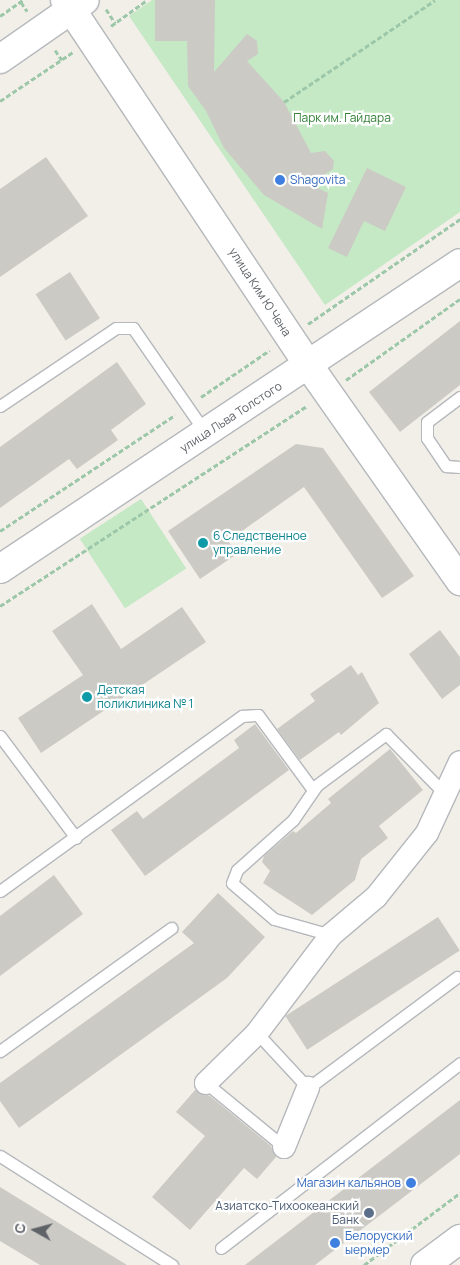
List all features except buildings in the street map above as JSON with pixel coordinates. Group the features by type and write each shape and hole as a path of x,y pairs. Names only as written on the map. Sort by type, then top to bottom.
{"street":[{"path":"0,59 74,3"},
{"name":"улица Ким Ю Чена","path":"74,3 327,393 460,581"},
{"name":"улица Льва Толстого","path":"0,569 309,366 460,263"},
{"path":"206,1083 257,1033 331,935 381,890 427,833 460,762"},
{"path":"284,1147 308,1088"},
{"path":"425,1265 460,1239"}],"lane":[{"path":"0,406 116,328 133,328 206,434"},
{"path":"460,397 427,422 427,438 446,466 460,467"},
{"path":"0,891 76,838 242,716 258,715 313,790"},
{"path":"331,935 274,919 232,883 238,870 293,820 313,790 386,734 445,794"},
{"path":"0,736 76,838"},
{"path":"0,1051 171,928"},
{"path":"257,1033 308,1088 457,977"},
{"path":"221,1248 460,1063"},
{"path":"206,1083 284,1147"},
{"path":"0,1156 172,1265"}],"path":[{"path":"0,16 23,0"},
{"path":"284,102 434,0"},
{"path":"0,531 187,407 460,219"},
{"path":"0,606 327,393 460,299"},
{"path":"364,1265 460,1193"}],"green space":[{"name":"Парк им. Гайдара","path":"152,0 460,0 460,212 325,305 129,16"},
{"path":"141,499 186,569 125,608 80,539"}],"place":[{"name":"Shagovita","path":"280,180"},
{"name":"6 Следственное управление","path":"203,543"},
{"name":"Детская поликлиника № 1","path":"87,697"},
{"name":"Магазин кальянов","path":"411,1183"},
{"name":"Азиатско-Тихоокеанский Банк","path":"369,1213"},
{"name":"Белоруский ыермер","path":"335,1243"}]}
